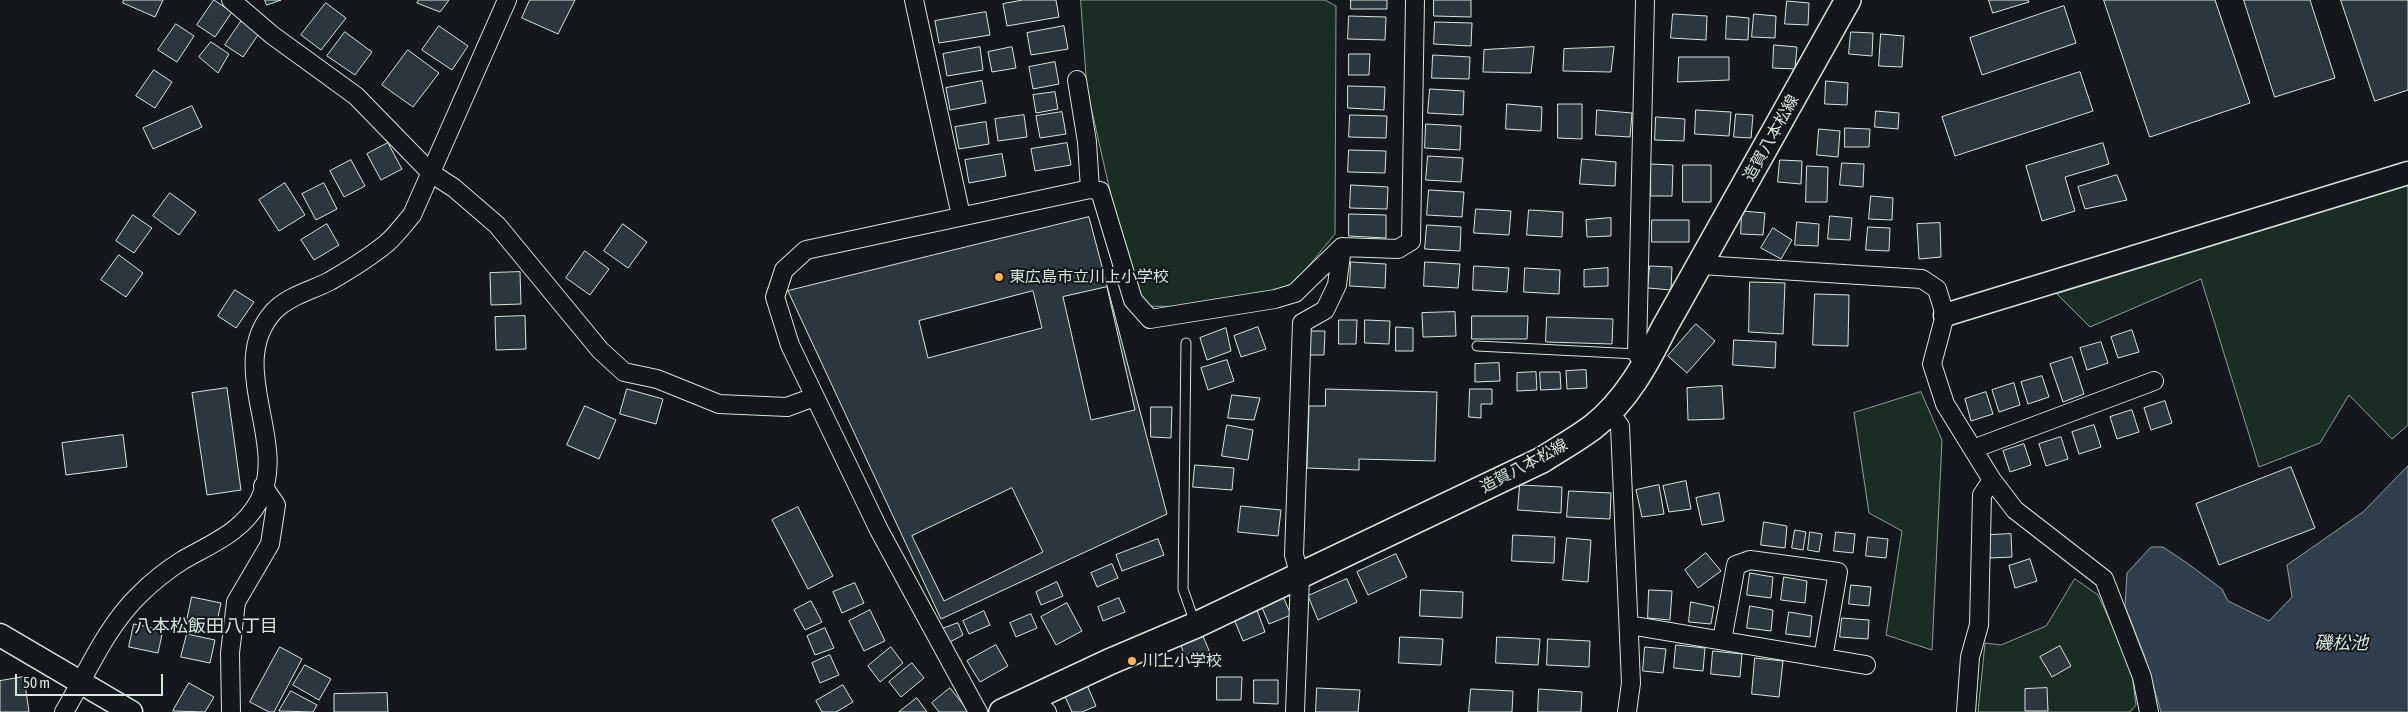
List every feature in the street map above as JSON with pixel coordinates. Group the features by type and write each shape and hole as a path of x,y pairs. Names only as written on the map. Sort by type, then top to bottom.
{"main road":[{"name":"造賀八本松線","path":"1002,712 1039,705 1196,624 1542,460 1593,427 1609,412 1642,358 1664,328 1848,0"}],"street":[{"path":"230,0 272,35 356,96 431,173 454,188 497,225 600,350 624,372 657,378 719,404 787,407 814,398"},
{"path":"64,712 117,618 133,601 171,568 222,540 243,524 259,500 267,474 267,448 255,376 255,355 261,334 274,312 294,296 329,282 387,243 412,215 463,94 506,0"},
{"path":"914,0 961,216"},
{"path":"978,712 879,530 814,398 790,344 775,297 784,270 806,250 1090,190 1100,191 1133,300 1150,319 1275,299 1296,293 1342,247 1398,249 1411,241 1415,0"},
{"path":"1642,358 1645,0"},
{"path":"1077,80 1087,142 1090,190"},
{"path":"1945,316 2408,172"},
{"path":"1296,712 1300,576 1294,555 1302,323 1325,310 1337,285 1342,247"},
{"path":"1701,265 1922,279 1937,289 1945,316 1932,364 1945,404 1992,480 2015,510 2104,580 2142,677 2149,712"},
{"path":"1973,449 2154,381"},
{"path":"1609,412 1620,426 1630,625 1631,683 1627,712"},
{"path":"1966,712 1970,658 1979,625 1982,495 1992,480"},
{"path":"232,712 230,653 236,602 270,544 276,505 263,486"},
{"path":"1722,640 1736,565 1750,560 1838,572 1823,658"},
{"path":"1630,625 1866,665"},
{"path":"0,635 132,712"}],"lane":[{"path":"1186,343 1183,590 1196,624"},
{"path":"1477,346 1642,358"}],"green space":[{"path":"1081,0 1325,0 1336,6 1335,234 1288,291 1225,307 1139,306 1116,218 1087,89"},
{"path":"2408,186 2408,425 2392,439 2349,395 2320,443 2259,467 2201,279 2090,327 2057,294"},
{"path":"1921,392 1942,440 1932,650 1886,635 1902,531 1869,513 1854,413"},
{"path":"2075,579 2098,595 2131,667 2136,705 2130,712 1978,712 1985,643 2001,645 2046,626"}],"water":[{"name":"磯松池","path":"2408,466 2408,712 2161,712 2145,657 2125,606 2127,573 2151,547 2163,547 2222,589 2228,601 2269,621 2292,597 2287,565 2363,512"}],"building":[{"path":"124,0 163,0 155,17 123,3"},
{"path":"214,0 232,12 215,37 197,25"},
{"path":"265,0 281,0 267,5"},
{"path":"419,0 449,0 440,12 417,3"},
{"path":"530,0 575,0 558,34 522,18"},
{"path":"1023,0 1056,0 1059,17 1007,26 1003,4"},
{"path":"1351,0 1387,0 1387,9 1351,9"},
{"path":"1434,0 1471,0 1471,17 1434,16"},
{"path":"1989,0 2028,0 2029,2 1993,13"},
{"path":"2104,0 2215,0 2250,103 2150,137"},
{"path":"2244,0 2310,0 2335,78 2275,97"},
{"path":"2341,0 2408,0 2408,90 2375,101"},
{"path":"1787,1 1809,3 1808,25 1785,24"},
{"path":"326,3 346,18 321,50 301,35"},
{"path":"2064,6 2076,43 1982,75 1970,38"},
{"path":"986,12 990,35 939,43 935,21"},
{"path":"1673,14 1707,16 1706,40 1671,38"},
{"path":"1754,14 1776,16 1775,38 1752,37"},
{"path":"1349,16 1386,17 1385,40 1348,39"},
{"path":"1727,16 1749,18 1748,40 1726,39"},
{"path":"242,20 260,32 243,57 225,45"},
{"path":"1435,22 1472,23 1471,46 1434,44"},
{"path":"176,24 194,36 177,62 158,50"},
{"path":"439,26 468,46 452,70 422,50"},
{"path":"1064,26 1068,49 1031,55 1027,33"},
{"path":"345,32 372,52 355,75 327,56"},
{"path":"1851,32 1873,33 1872,56 1849,54"},
{"path":"1881,34 1904,36 1902,67 1879,66"},
{"path":"211,42 229,54 218,73 199,57"},
{"path":"1774,45 1797,47 1795,69 1773,68"},
{"path":"980,47 983,70 947,76 943,54"},
{"path":"1012,47 1016,68 992,72 988,52"},
{"path":"1534,47 1531,73 1483,72 1484,50"},
{"path":"1614,47 1611,72 1563,71 1564,49"},
{"path":"408,50 439,73 413,107 382,85"},
{"path":"1349,54 1370,54 1369,75 1349,75"},
{"path":"1433,55 1470,57 1469,79 1432,78"},
{"path":"1679,57 1729,57 1729,80 1678,82"},
{"path":"1055,62 1059,84 1033,89 1029,67"},
{"path":"154,70 172,82 155,108 136,96"},
{"path":"2080,72 2093,111 1955,156 1942,117"},
{"path":"982,81 986,103 950,110 946,88"},
{"path":"1826,81 1848,83 1847,105 1825,104"},
{"path":"1348,86 1385,87 1384,110 1348,108"},
{"path":"1430,89 1464,91 1463,115 1428,113"},
{"path":"1055,92 1058,109 1036,113 1033,95"},
{"path":"1507,104 1542,107 1541,131 1506,129"},
{"path":"1558,104 1582,104 1582,139 1558,138"},
{"path":"192,106 202,127 153,149 143,128"},
{"path":"1597,110 1632,113 1630,137 1596,135"},
{"path":"1696,110 1731,112 1729,136 1695,134"},
{"path":"1876,111 1899,113 1898,129 1875,127"},
{"path":"1062,112 1066,134 1040,138 1036,116"},
{"path":"1736,114 1753,115 1751,138 1734,137"},
{"path":"1024,115 1027,137 998,141 995,119"},
{"path":"1350,115 1387,116 1386,138 1349,137"},
{"path":"1656,117 1685,119 1684,141 1655,140"},
{"path":"986,122 989,144 959,149 955,127"},
{"path":"1426,124 1461,126 1460,150 1425,148"},
{"path":"1845,128 1870,129 1869,147 1845,147"},
{"path":"1819,129 1840,131 1838,157 1817,155"},
{"path":"388,143 402,169 381,180 367,154"},
{"path":"1067,143 1071,165 1035,171 1031,149"},
{"path":"2103,143 2109,164 2065,177 2075,211 2042,221 2026,166"},
{"path":"1349,150 1386,151 1385,173 1348,172"},
{"path":"1002,154 1006,176 969,183 965,160"},
{"path":"1428,156 1463,158 1461,182 1426,180"},
{"path":"1582,159 1616,162 1615,186 1580,184"},
{"path":"351,160 365,186 344,197 330,171"},
{"path":"1780,160 1802,161 1801,184 1778,182"},
{"path":"1842,163 1864,164 1863,187 1840,185"},
{"path":"1651,164 1673,165 1672,196 1651,196"},
{"path":"1683,165 1711,165 1711,202 1683,202"},
{"path":"1807,166 1828,167 1827,202 1806,202"},
{"path":"2117,175 2127,200 2085,209 2078,187"},
{"path":"285,183 305,215 279,231 259,200"},
{"path":"324,183 337,209 316,220 302,194"},
{"path":"1351,185 1388,187 1387,209 1350,208"},
{"path":"1429,190 1464,192 1462,217 1427,215"},
{"path":"170,193 196,212 179,235 153,216"},
{"path":"1871,196 1893,198 1892,220 1869,219"},
{"path":"1476,209 1511,211 1509,235 1474,233"},
{"path":"1529,210 1563,212 1562,237 1527,235"},
{"path":"1742,211 1765,213 1763,235 1741,234"},
{"path":"1349,214 1386,215 1386,238 1349,236"},
{"path":"133,215 152,228 134,253 116,241"},
{"path":"1830,216 1852,218 1850,240 1828,239"},
{"name":"東広島市立川上小学校","path":"1089,217 1167,514 941,619 788,291"},
{"path":"1611,218 1611,236 1587,237 1586,220"},
{"path":"1652,220 1689,220 1689,242 1652,242"},
{"path":"1797,222 1819,224 1818,246 1795,245"},
{"path":"1940,223 1941,257 1919,259 1917,224"},
{"path":"327,224 339,245 314,260 301,240"},
{"path":"623,224 647,242 628,268 604,251"},
{"path":"1427,225 1461,227 1460,251 1425,249"},
{"path":"1868,227 1890,228 1889,251 1866,250"},
{"path":"1773,228 1792,240 1781,259 1761,248"},
{"path":"585,251 609,269 590,295 566,278"},
{"path":"119,255 143,273 126,297 101,280"},
{"path":"1351,262 1386,264 1385,288 1350,286"},
{"path":"1425,262 1460,264 1458,288 1424,286"},
{"path":"1474,266 1509,268 1507,292 1473,290"},
{"path":"1650,266 1672,267 1671,290 1648,288"},
{"path":"1525,268 1560,270 1559,294 1524,292"},
{"path":"1608,268 1608,286 1584,287 1584,270"},
{"path":"520,272 521,304 491,305 490,273"},
{"path":"1750,282 1785,283 1783,334 1749,332"},
{"path":"1107,287 1135,410 1091,420 1063,297"},
{"path":"235,290 254,302 236,328 218,316"},
{"path":"1033,291 1042,328 928,358 919,321"},
{"path":"1815,294 1849,295 1848,346 1813,345"},
{"path":"1455,312 1456,336 1423,337 1422,313"},
{"path":"525,316 526,349 496,350 495,317"},
{"path":"1472,316 1528,316 1527,339 1472,339"},
{"path":"1547,317 1613,319 1612,344 1546,342"},
{"path":"1339,320 1357,320 1356,344 1339,344"},
{"path":"1365,320 1390,321 1389,344 1365,343"},
{"path":"1696,324 1715,341 1687,373 1668,356"},
{"path":"1258,327 1266,349 1241,357 1234,336"},
{"path":"1396,327 1413,328 1413,351 1396,351"},
{"path":"1226,328 1231,351 1207,360 1200,338"},
{"path":"2132,330 2139,352 2118,358 2111,337"},
{"path":"1308,331 1325,331 1324,355 1307,355"},
{"path":"1734,340 1776,342 1775,368 1733,365"},
{"path":"2101,342 2108,363 2087,370 2080,348"},
{"path":"2072,357 2084,394 2063,402 2050,364"},
{"path":"1227,360 1234,381 1208,390 1201,368"},
{"path":"1499,363 1500,381 1475,382 1475,364"},
{"path":"1586,370 1587,388 1567,389 1566,371"},
{"path":"1536,372 1537,390 1517,391 1517,373"},
{"path":"1540,372 1560,372 1561,389 1541,390"},
{"path":"2042,376 2049,397 2028,404 2021,382"},
{"path":"2014,383 2020,405 1999,412 1992,390"},
{"path":"1722,386 1724,419 1688,420 1687,388"},
{"path":"227,388 241,490 207,495 192,393"},
{"path":"627,389 663,399 656,424 620,414"},
{"path":"1326,389 1437,392 1435,461 1359,459 1359,470 1307,468 1309,406 1325,406"},
{"path":"1470,389 1492,389 1492,404 1481,404 1481,418 1469,417"},
{"path":"1986,392 1993,414 1971,421 1965,399"},
{"path":"1232,395 1260,398 1254,420 1228,418"},
{"path":"2165,401 2172,423 2151,430 2144,408"},
{"path":"585,406 616,420 599,459 567,445"},
{"path":"1151,407 1172,407 1171,438 1151,437"},
{"path":"2132,410 2139,432 2117,439 2110,417"},
{"path":"1227,425 1253,430 1248,460 1222,456"},
{"path":"2094,425 2101,447 2079,454 2072,432"},
{"path":"123,435 127,467 66,475 62,443"},
{"path":"2061,437 2068,459 2046,466 2039,444"},
{"path":"2024,444 2031,465 2010,472 2003,451"},
{"path":"1195,465 1234,468 1232,490 1193,487"},
{"path":"2291,467 2315,528 2219,565 2196,504"},
{"path":"1686,481 1691,509 1669,512 1663,486"},
{"path":"1520,485 1562,487 1561,513 1518,510"},
{"path":"1659,485 1664,514 1642,517 1636,490"},
{"path":"1012,488 1043,552 944,601 912,536"},
{"path":"1569,491 1611,493 1610,519 1567,517"},
{"path":"1719,493 1724,521 1702,525 1696,498"},
{"path":"1241,506 1281,510 1278,536 1238,532"},
{"path":"798,507 833,576 808,589 772,520"},
{"path":"1764,522 1787,526 1785,548 1761,545"},
{"path":"1795,530 1806,532 1803,550 1792,548"},
{"path":"1810,532 1822,534 1819,552 1808,550"},
{"path":"1836,532 1855,534 1853,553 1834,551"},
{"path":"2011,534 2012,557 1990,558 1989,535"},
{"path":"1513,535 1555,537 1554,563 1512,561"},
{"path":"1868,537 1888,539 1886,558 1866,556"},
{"path":"1567,538 1591,540 1588,582 1563,580"},
{"path":"1158,539 1164,555 1122,571 1116,555"},
{"path":"1706,553 1721,571 1698,588 1685,570"},
{"path":"1396,554 1407,577 1368,595 1357,572"},
{"path":"2030,559 2037,581 2015,588 2009,566"},
{"path":"1112,564 1118,578 1097,587 1091,573"},
{"path":"1750,573 1773,577 1771,598 1747,595"},
{"path":"1784,577 1807,581 1805,603 1781,600"},
{"path":"1347,579 1357,602 1318,620 1308,596"},
{"path":"1057,582 1063,596 1041,605 1036,592"},
{"path":"855,583 864,603 842,613 833,592"},
{"path":"1851,585 1871,587 1869,606 1849,604"},
{"path":"1421,590 1463,592 1462,618 1420,616"},
{"path":"1649,590 1672,591 1670,620 1648,618"},
{"path":"1282,594 1291,615 1269,624 1260,603"},
{"path":"192,597 221,603 216,626 187,620"},
{"path":"1119,598 1125,612 1103,621 1098,607"},
{"path":"811,601 822,622 805,630 794,610"},
{"path":"1691,602 1714,607 1711,624 1689,622"},
{"path":"1067,603 1082,631 1056,645 1041,617"},
{"path":"1750,606 1773,610 1771,631 1747,628"},
{"path":"870,610 885,641 864,651 849,621"},
{"path":"1257,610 1265,632 1243,641 1234,619"},
{"path":"984,611 990,625 969,634 963,621"},
{"path":"1789,612 1812,616 1810,637 1786,634"},
{"path":"1031,614 1037,628 1016,637 1010,623"},
{"path":"1842,618 1869,620 1868,639 1840,637"},
{"path":"958,623 963,635 948,643 942,629"},
{"path":"134,624 163,630 158,653 129,647"},
{"path":"825,628 834,648 815,655 807,636"},
{"path":"187,634 215,640 210,663 181,657"},
{"path":"1202,634 1211,655 1188,665 1180,643"},
{"path":"1400,637 1443,639 1441,665 1399,663"},
{"path":"1497,637 1540,639 1538,665 1496,663"},
{"path":"1548,639 1590,641 1589,667 1547,665"},
{"path":"996,645 1008,666 980,682 967,661"},
{"path":"1676,645 1705,648 1703,671 1674,668"},
{"path":"2060,646 2071,666 2052,677 2040,657"},
{"path":"280,647 302,659 274,712 269,712 250,702"},
{"path":"891,647 903,663 880,682 868,666"},
{"path":"1645,647 1666,649 1663,673 1643,671"},
{"path":"1713,651 1742,654 1740,677 1711,674"},
{"path":"830,655 839,675 820,683 812,663"},
{"path":"1755,658 1783,661 1779,697 1752,694"},
{"path":"912,663 924,678 901,697 889,682"},
{"path":"305,665 331,679 319,700 293,685"},
{"path":"24,677 29,712 0,712 0,681"},
{"path":"1217,677 1242,677 1241,700 1217,700"},
{"path":"1254,680 1278,680 1278,704 1254,703"},
{"path":"189,683 214,697 205,712 173,711"},
{"path":"843,685 853,702 836,712 822,712 816,701"},
{"path":"1087,685 1096,706 1082,712 1072,712 1064,694"},
{"path":"950,688 969,712 939,712 932,703"},
{"path":"1317,688 1360,690 1358,712 1316,712"},
{"path":"2047,688 2048,711 2025,711 2025,689"},
{"path":"1471,689 1513,691 1512,712 1469,712"},
{"path":"1539,689 1582,692 1581,712 1538,712"},
{"path":"291,691 317,705 313,712 279,711"},
{"path":"387,693 388,712 334,712 334,694"},
{"path":"917,698 927,712 899,712"}],"place":[{"name":"東広島市立川上小学校","path":"999,277"},
{"name":"川上小学校","path":"1132,661"}],"district":[{"name":"八本松飯田八丁目","path":"206,626"}]}
